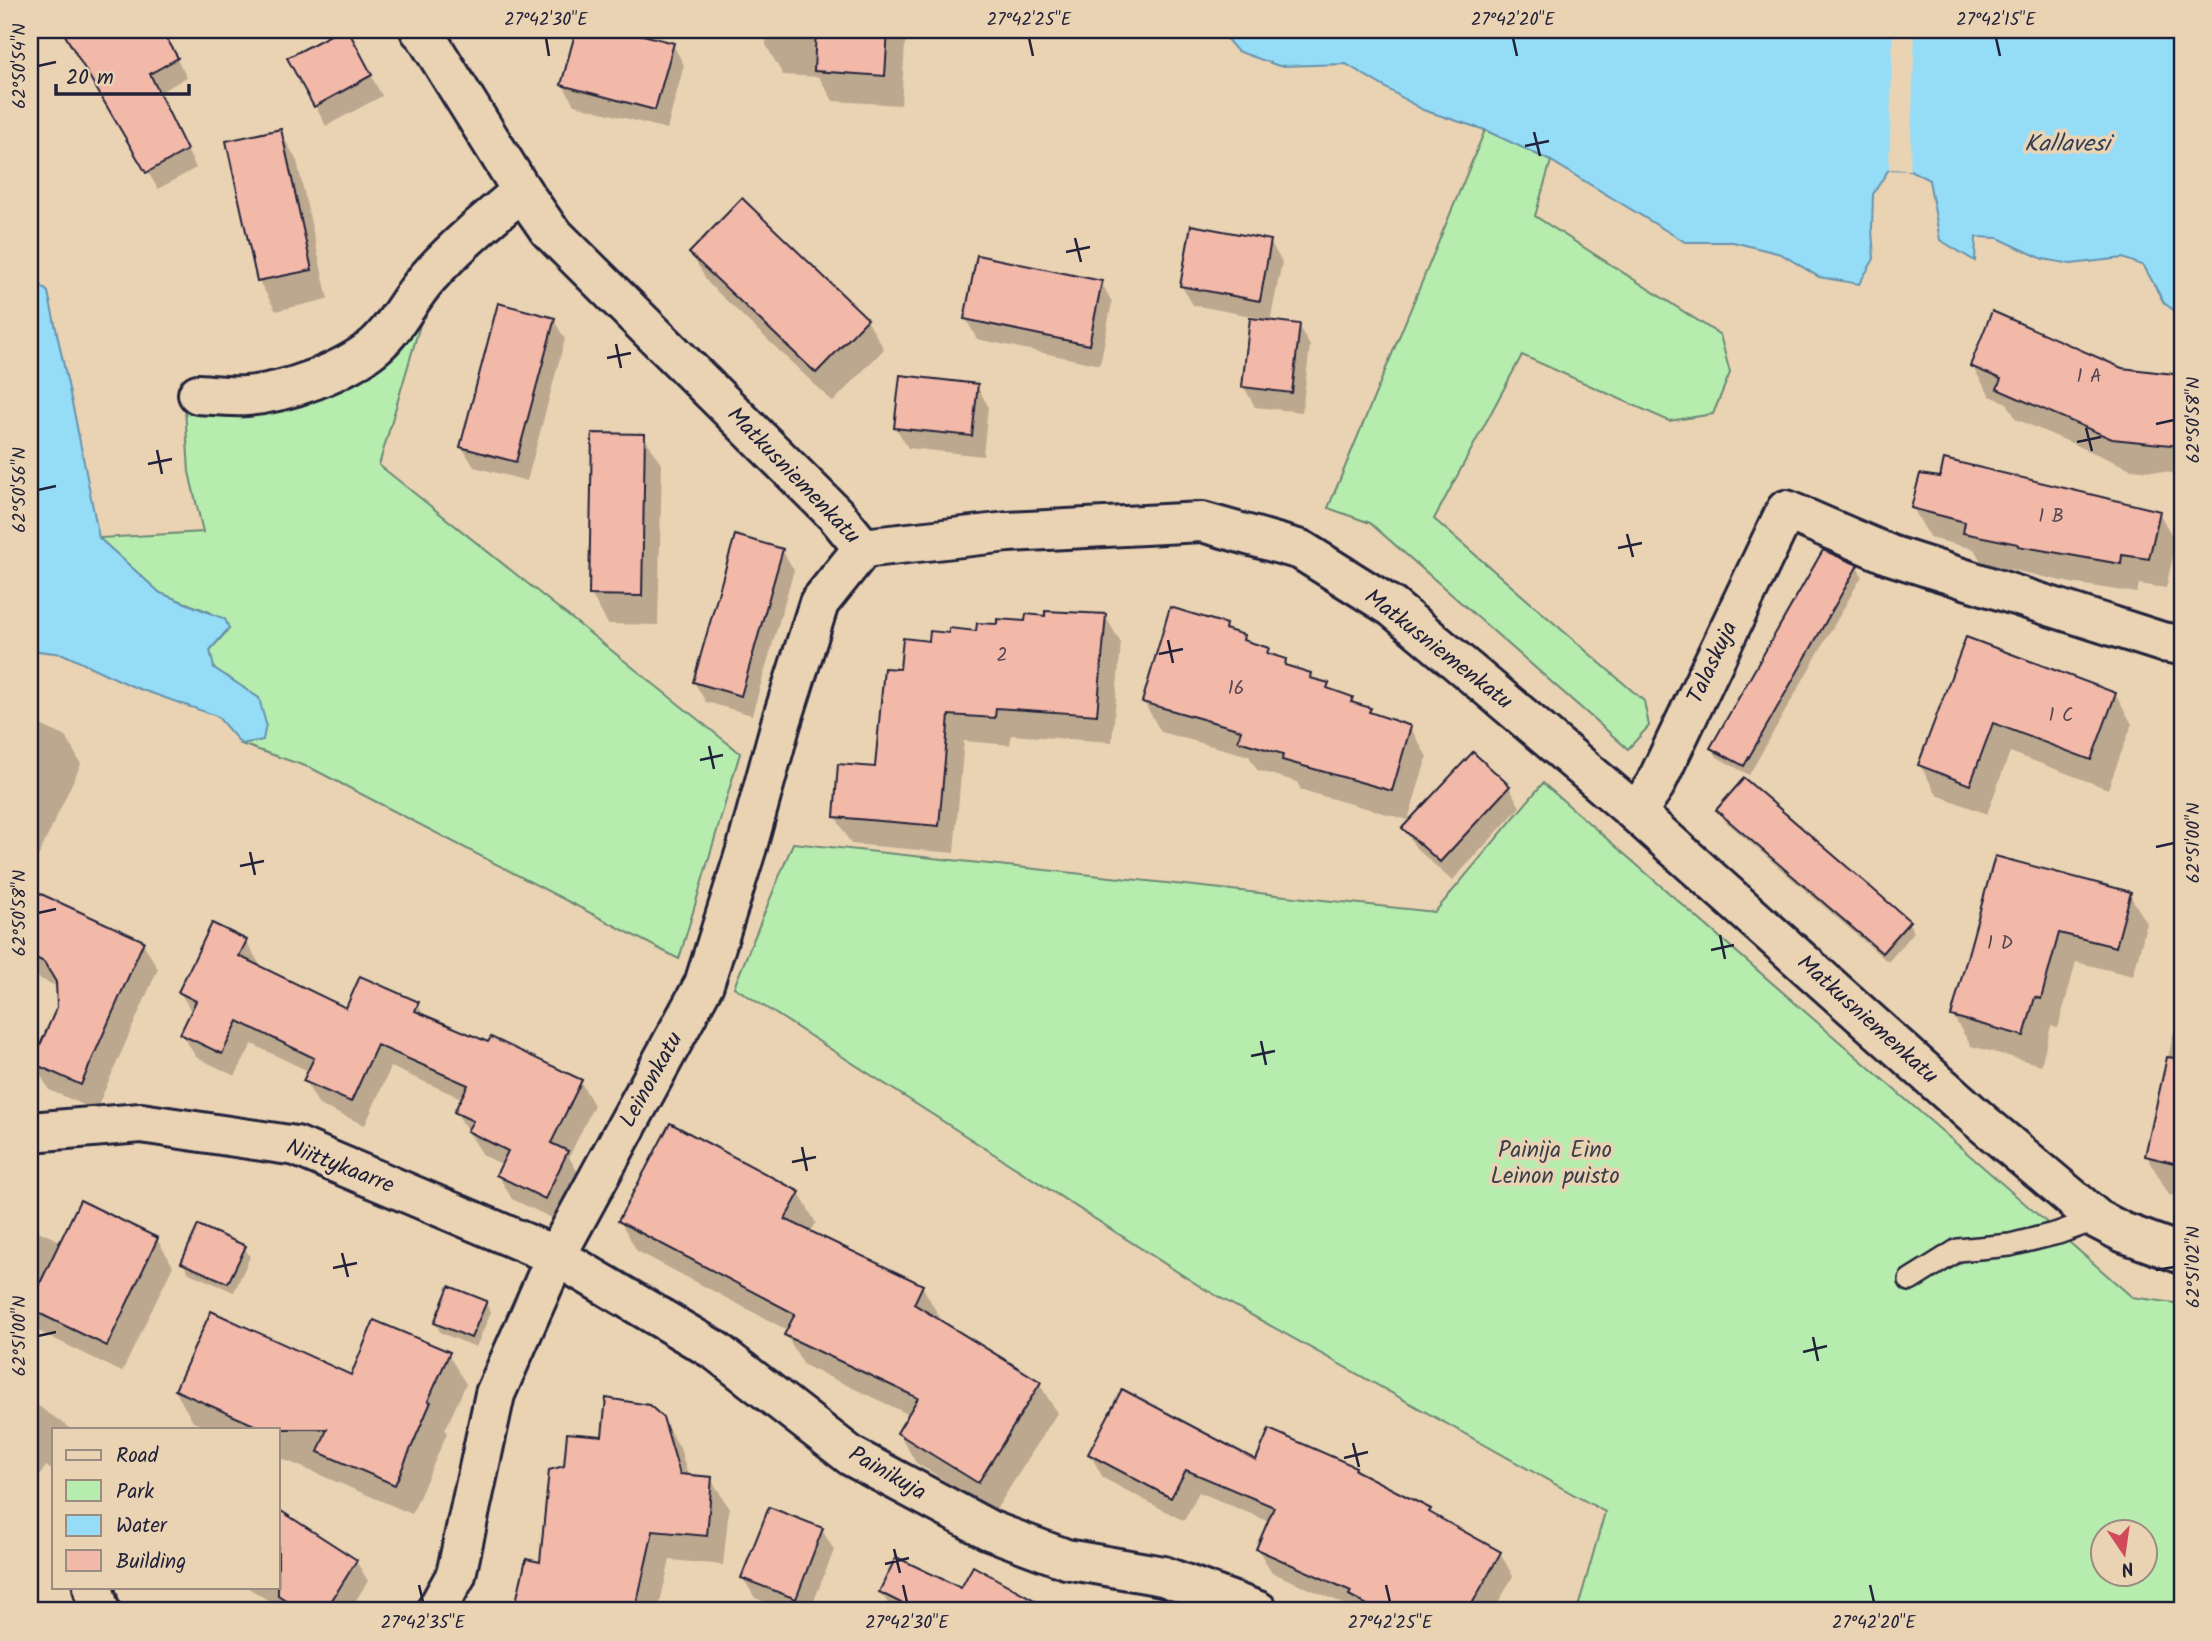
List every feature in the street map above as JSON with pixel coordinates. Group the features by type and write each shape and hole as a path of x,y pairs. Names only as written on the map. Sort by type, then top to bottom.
{"street":[{"name":"Matkusniemenkatu","path":"420,30 549,230 826,505 863,548 1008,532 1202,522 1301,550 1392,607 1636,813 1978,1119 2097,1219 2122,1232 2182,1254"},
{"path":"198,394 247,396 307,383 357,357 374,346 400,316 430,274 522,191"},
{"name":"Talaskuja","path":"1636,813 1655,785 1786,510 1890,555 2162,642 2182,645"},
{"name":"Leinonkatu","path":"436,1611 456,1575 495,1394 556,1256 704,984 819,603 863,548"},
{"name":"Niittykaarre","path":"30,1132 141,1123 296,1146 556,1256"},
{"name":"Painikuja","path":"556,1256 716,1351 851,1456 989,1530 1066,1559 1163,1576 1258,1611"},
{"path":"93,1588 100,1611"}],"lane":[{"path":"1910,1280 1958,1250 2010,1245 2058,1233 2097,1219"}],"green space":[{"path":"1485,130 1551,161 1535,216 1720,335 1730,373 1713,414 1669,421 1522,355 1434,519 1644,701 1649,726 1628,749 1370,523 1328,508"},
{"path":"422,318 379,465 740,753 679,959 311,768 241,744 263,740 259,698 214,668 210,650 229,629 210,612 160,593 99,538 203,532 189,472 185,408 345,387"},
{"name":"Painija Eino Leinon puisto","path":"1543,783 2132,1297 2182,1304 2182,1611 1577,1611 1605,1512 1201,1287 734,987 793,843 1435,912"}],"water":[{"name":"Kallavesi","path":"1219,30 2182,30 2182,316 2164,303 2144,266 2123,258 2071,264 2043,259 1998,238 1976,237 1975,261 1940,240 1929,180 1910,170 1889,169 1873,194 1874,259 1859,284 1819,277 1781,254 1733,242 1685,242 1551,161 1485,130 1423,110 1346,64 1279,66 1237,51"},
{"path":"30,275 48,292 99,538 160,593 225,619 229,628 210,650 214,668 259,698 266,724 263,740 241,744 217,716 134,687 63,654 30,650"}],"pier":[{"path":"1893,30 1915,30 1910,170 1889,169"}],"building":[{"path":"62,30 162,30 178,58 150,74 187,150 146,173"},
{"path":"340,30 348,30 372,75 314,107 287,58"},
{"path":"576,30 624,30 674,43 655,110 561,85"},
{"path":"816,30 888,30 885,76 814,71"},
{"path":"281,129 312,270 257,281 226,141"},
{"path":"742,198 868,319 816,373 689,253"},
{"path":"1191,225 1271,240 1260,301 1180,286"},
{"path":"977,255 1102,281 1089,345 964,319"},
{"path":"498,303 555,318 516,462 460,447"},
{"path":"1992,311 2122,368 2182,375 2180,446 2112,439 1997,389 2001,379 1970,366"},
{"path":"1250,318 1300,324 1292,393 1242,387"},
{"path":"900,375 978,384 972,436 894,428"},
{"path":"592,433 645,434 642,596 589,595"},
{"path":"1944,459 2160,511 2149,559 2122,555 2121,564 2018,546 1963,533 1965,522 1911,508 1920,474 1940,477"},
{"path":"735,535 783,549 741,696 693,682"},
{"path":"1823,550 1858,565 1744,766 1710,748"},
{"path":"1170,607 1226,624 1225,629 1244,635 1243,640 1269,648 1267,653 1286,659 1285,665 1311,673 1310,678 1329,683 1327,688 1353,697 1351,702 1371,708 1369,712 1411,726 1392,791 1282,760 1283,754 1238,741 1241,730 1142,702"},
{"path":"1045,611 1106,614 1097,715 996,708 995,718 949,715 939,826 834,817 838,764 875,767 884,668 900,669 903,638 929,641 930,631 949,633 949,628 976,631 977,623 997,624 997,619 1025,621 1026,614 1045,616"},
{"path":"1966,637 2116,693 2091,760 1993,723 1970,785 1918,765"},
{"path":"1473,752 1510,786 1440,862 1402,828"},
{"path":"1744,778 1910,921 1882,953 1716,810"},
{"path":"1995,856 2131,892 2116,947 2059,933 2041,999 2035,997 2024,1036 1951,1016"},
{"path":"30,889 144,941 81,1085 32,1063 57,1007 56,982 44,962 30,955"},
{"path":"212,923 247,940 239,956 346,1008 360,976 419,1002 415,1011 488,1042 491,1037 582,1080 551,1143 568,1151 545,1199 496,1175 508,1151 467,1131 473,1121 454,1112 468,1085 377,1045 351,1102 303,1081 314,1058 238,1021 222,1054 180,1034 196,1001 178,992"},
{"path":"2167,1057 2182,1059 2182,1165 2145,1156"},
{"path":"670,1123 800,1192 785,1219 923,1285 914,1304 1041,1382 978,1483 897,1433 918,1398 784,1335 795,1314 618,1221"},
{"path":"80,1200 158,1238 107,1346 30,1309"},
{"path":"198,1225 246,1246 228,1283 181,1263"},
{"path":"449,1286 487,1301 471,1338 434,1323"},
{"path":"211,1311 351,1375 374,1320 450,1352 395,1485 318,1452 327,1429 261,1428 175,1390"},
{"path":"1122,1389 1256,1460 1269,1429 1356,1467 1355,1470 1431,1509 1429,1512 1501,1552 1468,1611 1378,1611 1349,1595 1351,1591 1256,1549 1274,1507 1186,1470 1171,1498 1088,1454"},
{"path":"606,1398 649,1405 663,1417 680,1474 712,1477 707,1536 653,1531 635,1611 537,1611 515,1606 526,1559 540,1562 549,1470 564,1466 567,1433 602,1436"},
{"path":"769,1507 823,1528 796,1599 741,1578"},
{"path":"280,1510 357,1560 325,1611 303,1611 278,1595"},
{"path":"896,1557 961,1588 973,1566 1054,1611 917,1611 879,1592"}]}
